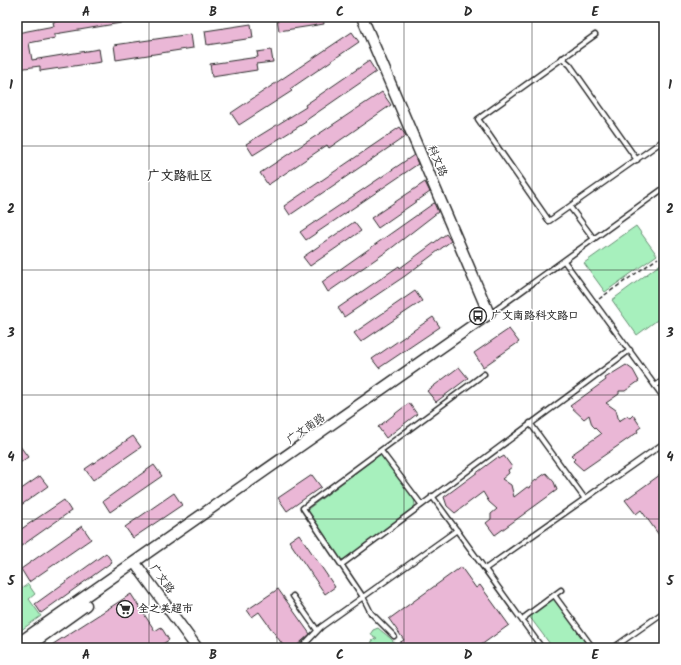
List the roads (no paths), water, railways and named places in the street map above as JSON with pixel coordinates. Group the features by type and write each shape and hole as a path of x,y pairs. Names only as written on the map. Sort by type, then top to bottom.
{"street":[{"name":"科文路","path":"362,17 489,314"},
{"name":"广文南路","path":"17,644 135,563 489,314"},
{"name":"广文南路","path":"26,648 127,575 135,563"},
{"name":"广文路","path":"135,563 197,648"}],"lane":[{"path":"595,35 478,119 549,221 638,160 664,140"},
{"path":"562,58 570,65 638,160"},
{"path":"489,314 664,188"},
{"path":"570,207 594,239"},
{"path":"564,261 664,398"},
{"path":"341,565 630,350"},
{"path":"394,636 375,618 366,606 363,597 303,508 484,374"},
{"path":"655,386 664,380"},
{"path":"530,423 585,498"},
{"path":"485,569 664,442"},
{"path":"381,451 421,504"},
{"path":"432,496 542,648"},
{"path":"301,648 318,630 457,530"},
{"path":"523,622 526,616 560,590"},
{"path":"554,595 593,648"},
{"path":"293,596 318,630"},
{"path":"613,648 664,612"}],"place":[{"name":"广文南路科文路口","path":"478,316"},
{"name":"全之美超市","path":"125,609"}],"district":[{"name":"广文路社区","path":"180,176"}]}
